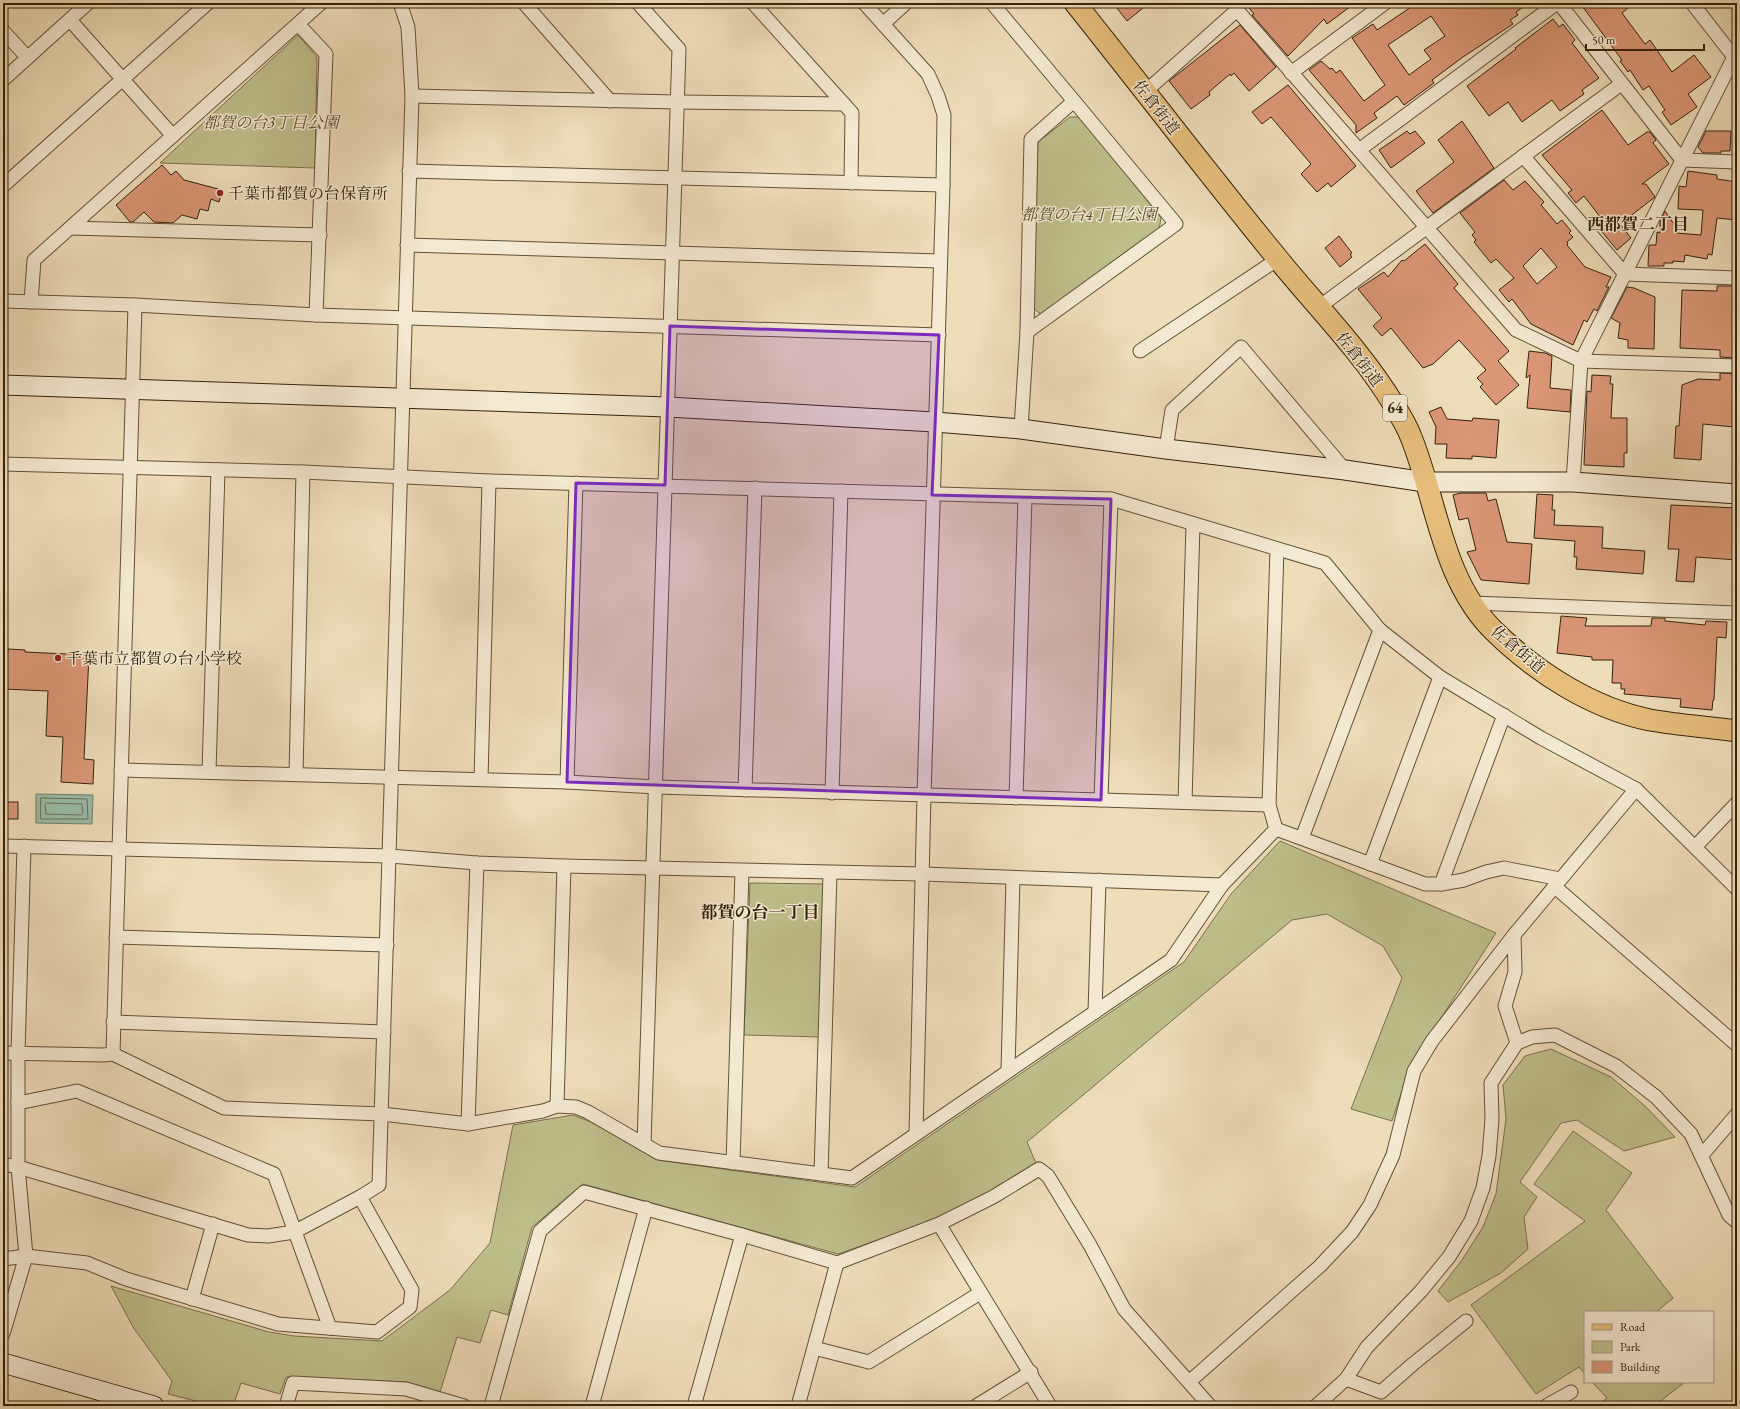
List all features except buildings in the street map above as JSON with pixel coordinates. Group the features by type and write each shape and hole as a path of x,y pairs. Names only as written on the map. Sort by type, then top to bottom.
{"main road":[{"name":"佐倉街道","path":"1075,3 1278,260 1366,364 1392,403 1411,436 1451,562 1472,603 1492,629 1516,651 1556,680 1603,706 1649,720 1737,727"}],"street":[{"path":"3,80 88,3"},
{"path":"3,186 122,78 208,3"},
{"path":"31,302 34,260 321,3"},
{"path":"3,1164 18,1167 248,1235 268,1236 294,1232 360,1197 378,1185 382,1114 412,96 408,27 400,3"},
{"path":"524,3 610,101"},
{"path":"638,3 679,49 644,1144"},
{"path":"753,3 852,114 851,183"},
{"path":"864,3 928,74 938,96 944,115 939,335 932,495 916,1133"},
{"path":"883,24 906,3"},
{"path":"992,3 1176,224 1027,332"},
{"path":"1292,73 1384,3"},
{"path":"1359,150 1558,3 1682,160 1737,162"},
{"path":"1573,482 1581,361 1682,160 1736,57 1692,3"},
{"path":"1145,92 1236,6 1292,73 1428,227 1516,330 1581,361 1737,366"},
{"path":"70,20 173,136"},
{"path":"298,24 326,54 316,315"},
{"path":"3,31 27,57"},
{"path":"1318,307 1621,84"},
{"path":"412,96 610,101 844,104"},
{"path":"1021,429 1027,332 1031,139 1074,101"},
{"path":"1523,156 1625,274 1737,278"},
{"path":"409,171 943,186"},
{"path":"70,228 320,235"},
{"path":"407,245 940,261"},
{"path":"1140,351 1278,260"},
{"path":"3,301 135,305 316,315 939,335"},
{"path":"112,1054 135,305"},
{"path":"1166,449 1172,410 1241,347 1345,470"},
{"path":"3,386 668,407 935,422 1021,429 1166,449 1345,470 1425,482 1573,482 1737,494"},
{"path":"3,464 304,472 489,481 1110,499 1193,525 1325,563 1380,630 1440,676 1540,738 1636,789 1737,889"},
{"path":"208,772 218,470"},
{"path":"296,774 304,472"},
{"path":"481,779 489,481"},
{"path":"567,782 576,483"},
{"path":"745,790 755,488"},
{"path":"832,793 841,491"},
{"path":"1016,798 1025,497"},
{"path":"1101,800 1110,499"},
{"path":"1185,802 1193,525"},
{"path":"1276,829 1269,805 1277,549"},
{"path":"1472,603 1737,614"},
{"path":"1302,838 1380,630"},
{"path":"1370,864 1440,676"},
{"path":"1441,884 1504,715"},
{"path":"121,770 481,779 832,793 1269,805"},
{"path":"1189,1382 1320,1266 1352,1232 1370,1205 1393,1155 1414,1072 1432,1041 1514,935 1636,789"},
{"path":"1695,847 1737,803"},
{"path":"1276,829 1425,884 1441,884 1464,880 1486,872 1504,868 1557,882 1737,1045"},
{"path":"3,1053 112,1054 224,1108 382,1114 468,1124 543,1111 557,1106 576,1107 588,1112 659,1154 852,1178 1171,960 1222,885 1276,829"},
{"path":"3,846 390,856 477,863 742,871 923,874 1222,885"},
{"path":"3,1334 26,1256 18,1167 18,1053 24,846"},
{"path":"468,1124 477,863"},
{"path":"557,1106 564,866"},
{"path":"733,1163 742,871"},
{"path":"821,1174 830,873"},
{"path":"1008,1070 1013,878"},
{"path":"1095,1012 1099,880"},
{"path":"1514,935 1515,972 1506,1006 1516,1043"},
{"path":"116,937 387,945"},
{"path":"114,1022 384,1032"},
{"path":"1316,1406 1346,1379 1367,1347 1421,1291 1449,1257 1471,1220 1483,1188 1489,1156 1492,1118 1491,1083 1516,1043 1532,1037 1555,1035 1616,1066 1656,1097 1691,1134 1729,1215 1737,1222"},
{"path":"18,1103 77,1091 274,1174 330,1328"},
{"path":"1702,1155 1737,1114"},
{"path":"491,1406 540,1231 584,1192 646,1208 837,1263 940,1224 993,1197 1039,1169 1048,1176 1086,1238 1124,1309 1210,1406"},
{"path":"3,1259 26,1256 87,1263 126,1279 278,1324 377,1332 410,1307 412,1290 360,1197"},
{"path":"592,1406 646,1208"},
{"path":"192,1299 213,1224"},
{"path":"940,1224 980,1293 1031,1372 1050,1406"},
{"path":"694,1406 742,1235"},
{"path":"798,1406 837,1263"},
{"path":"814,1348 869,1362 980,1293"},
{"path":"1346,1379 1381,1392 1466,1321"},
{"path":"3,1363 154,1406"},
{"path":"976,1406 1031,1372"},
{"path":"286,1406 293,1383 406,1389 464,1406"},
{"path":"1546,1406 1571,1392"}],"highlighted area":[{"path":"670,326 939,335 932,495 1111,499 1101,800 567,782 576,483 665,485"}],"green space":[{"name":"都賀の台3丁目公園","path":"298,35 317,57 315,168 160,163"},
{"name":"都賀の台4丁目公園","path":"1070,117 1081,117 1161,218 1159,230 1043,316 1033,308 1038,142"},
{"path":"1280,841 1496,933 1410,1066 1392,1121 1351,1109 1402,978 1383,946 1327,914 1292,920 1027,1142 1036,1163 992,1191 937,1219 838,1254 583,1184 532,1227 508,1315 491,1310 480,1343 457,1337 440,1392 407,1382 286,1377 280,1394 241,1383 233,1406 216,1406 168,1394 172,1381 133,1327 111,1286 269,1332 294,1336 382,1341 450,1290 490,1243 513,1125 573,1115 593,1123 657,1160 855,1187 1184,962 1231,894"},
{"path":"750,883 824,884 820,1037 744,1035"},
{"path":"1551,1049 1611,1077 1645,1106 1675,1137 1624,1151 1577,1120 1561,1123 1520,1182 1537,1197 1524,1217 1528,1249 1501,1273 1448,1302 1438,1291 1462,1260 1483,1227 1496,1194 1506,1119 1503,1085 1525,1056"},
{"path":"1573,1131 1632,1173 1606,1210 1673,1298 1657,1311 1584,1311 1584,1373 1579,1367 1536,1394 1471,1305 1585,1221 1534,1184"},
{"path":"1593,1383 1684,1383 1654,1406 1597,1406 1607,1398"}],"water":[{"path":"36,794 93,795 92,824 36,823"}],"place":[{"name":"千葉市都賀の台保育所","path":"220,193"},
{"name":"千葉市立都賀の台小学校","path":"58,658"}],"district":[{"name":"西都賀二丁目","path":"1638,224"},
{"name":"都賀の台一丁目","path":"760,912"}]}
